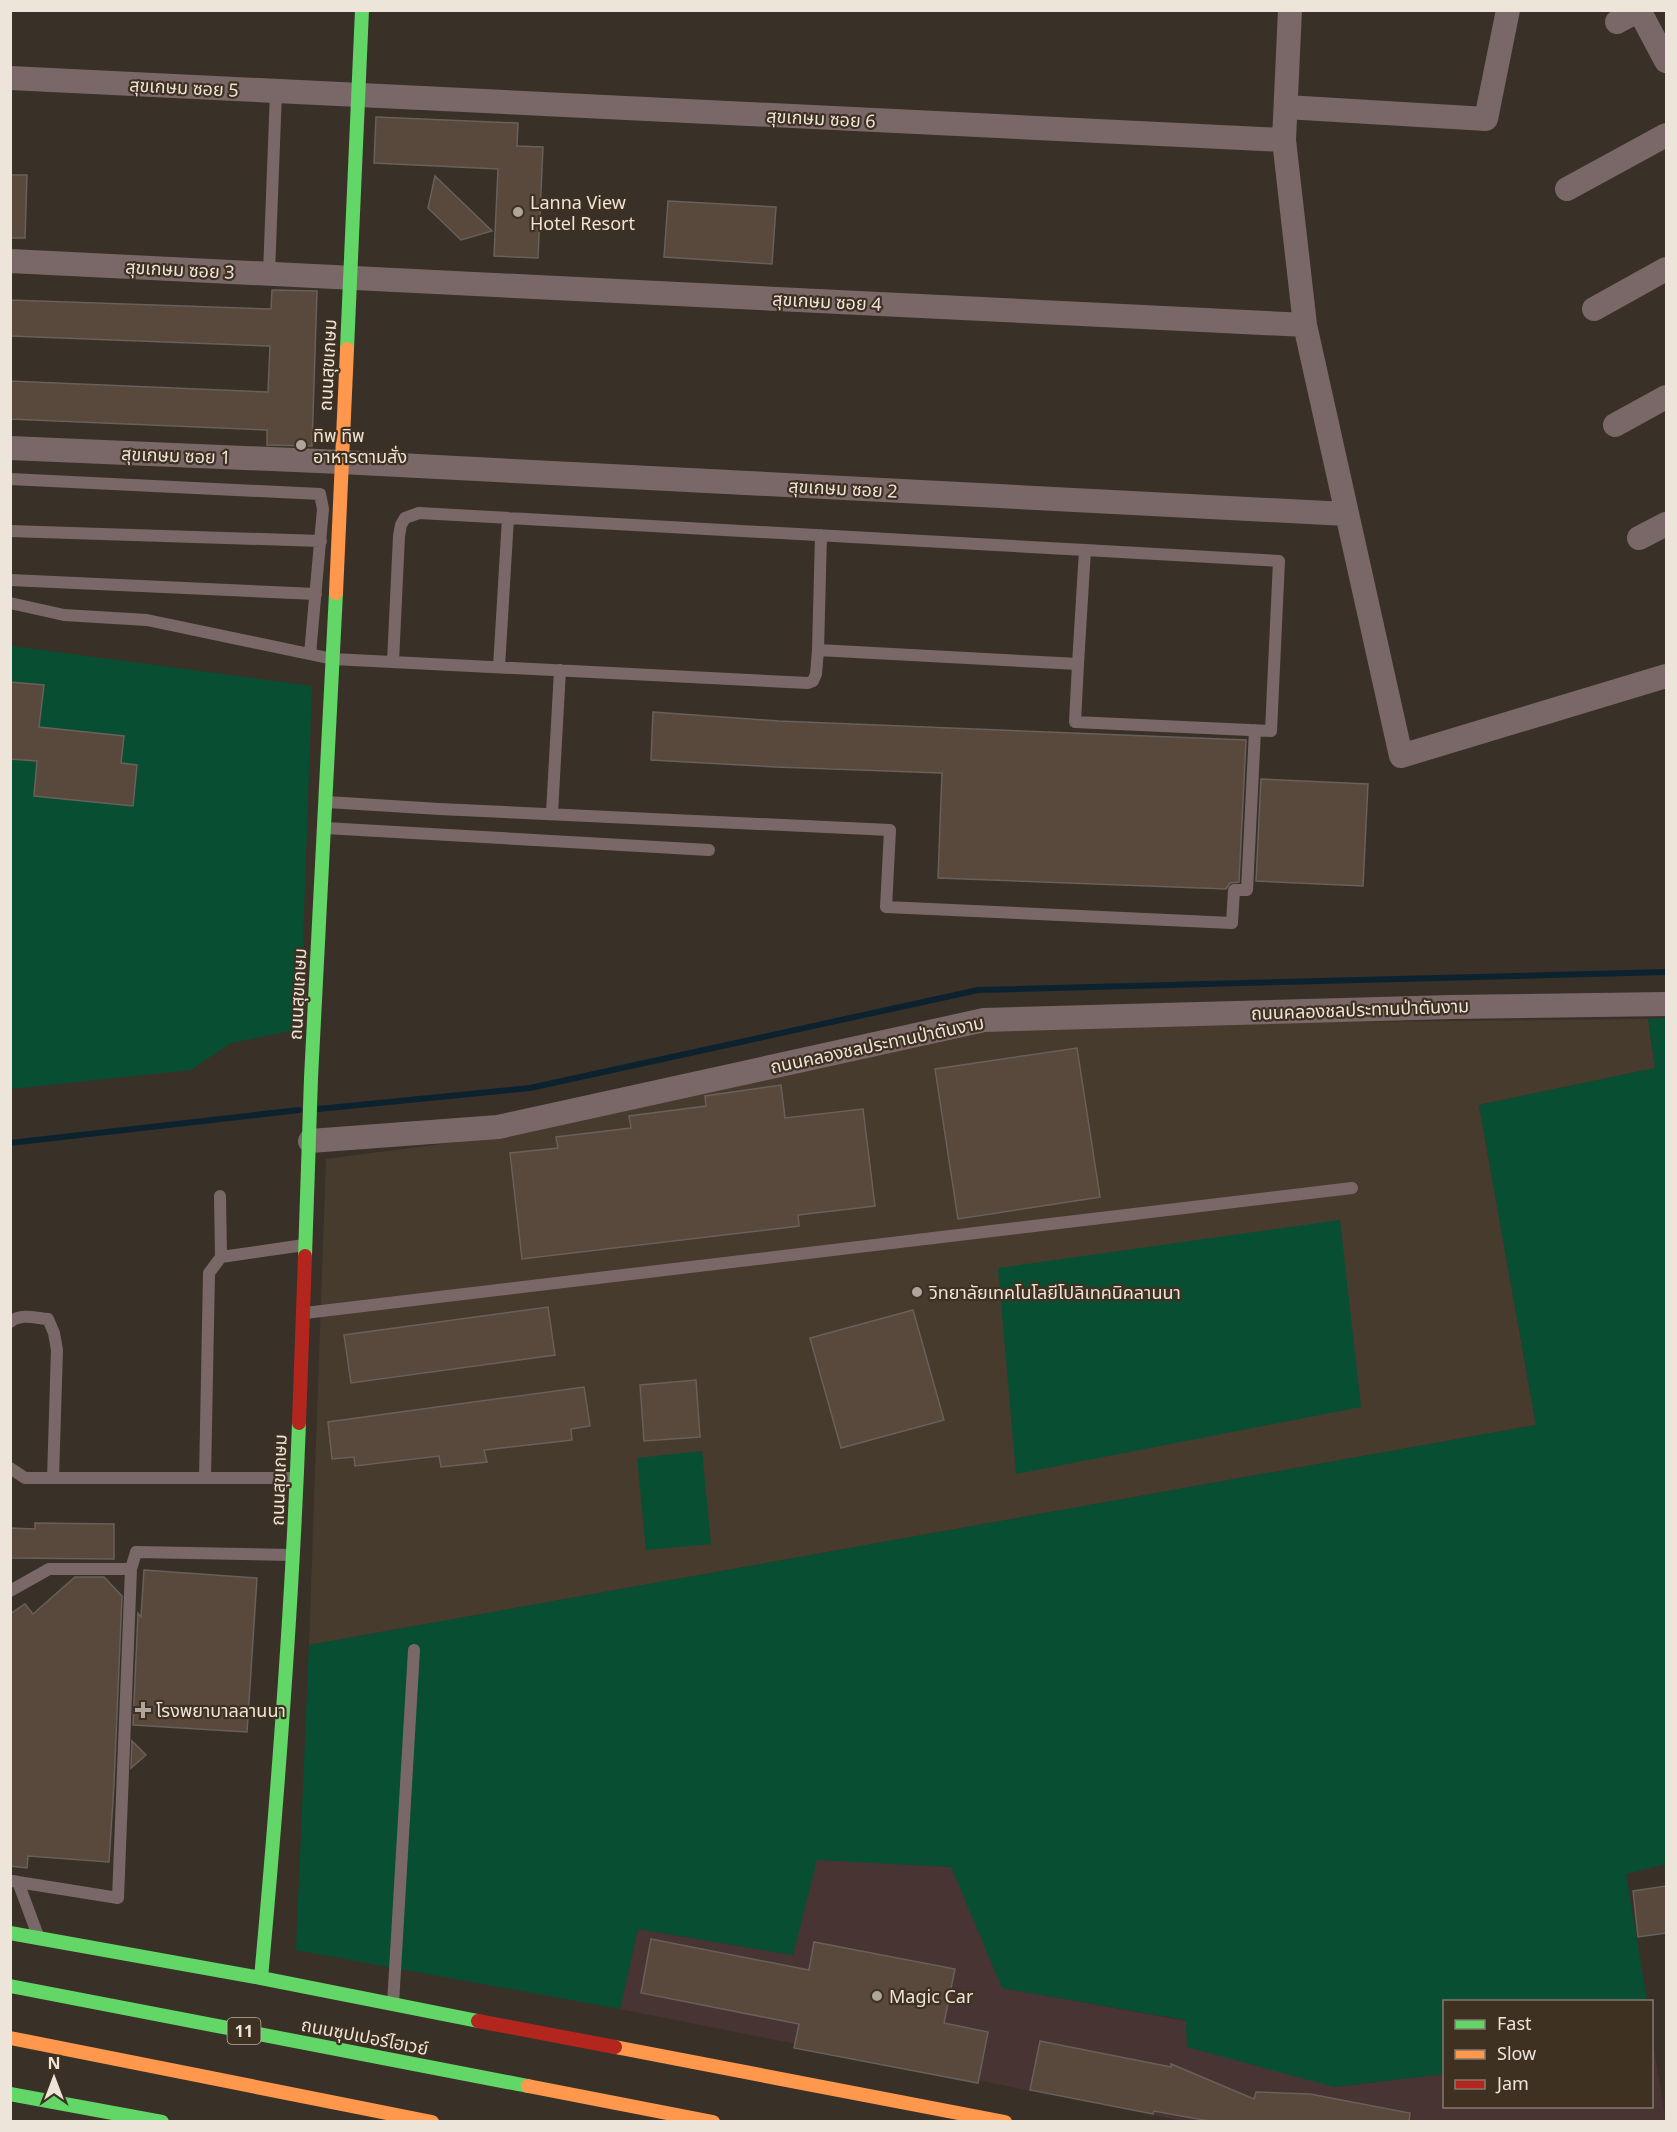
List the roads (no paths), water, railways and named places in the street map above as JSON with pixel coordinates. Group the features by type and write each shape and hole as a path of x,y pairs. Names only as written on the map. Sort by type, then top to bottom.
{"main road":[{"name":"ถนนสุขเกษม","path":"261,1978 276,1816 293,1555 311,1078 333,659 362,10"},
{"path":"10,1933 261,1978 1005,2121"},
{"name":"ถนนซุปเปอร์ไฮเวย์","path":"10,1986 713,2121"},
{"path":"10,2038 432,2121"},
{"path":"10,2094 143,2120 162,2121"}],"street":[{"path":"1290,10 1284,140 1305,325 1401,756 1666,676"},
{"path":"1286,107 1486,119 1508,10"},
{"path":"1617,22 1639,10 1666,61"},
{"name":"สุขเกษม ซอย 5","path":"10,78 238,100 276,92 358,96"},
{"name":"สุขเกษม ซอย 6","path":"358,96 1284,140"},
{"path":"1567,189 1666,135"},
{"name":"สุขเกษม ซอย 3","path":"10,261 349,277"},
{"path":"1594,309 1666,269"},
{"name":"สุขเกษม ซอย 4","path":"349,277 1305,325"},
{"path":"1615,425 1666,397"},
{"name":"สุขเกษม ซอย 1","path":"10,448 341,462"},
{"name":"สุขเกษม ซอย 2","path":"341,462 1346,514"},
{"path":"1639,538 1666,524"},
{"name":"ถนนคลองชลประทานป่าตันงาม","path":"310,1141 498,1127 984,1020 1451,1007 1666,1004"}],"lane":[{"path":"269,273 276,92"},
{"path":"10,479 320,494 323,509 321,541 310,654"},
{"path":"393,662 399,536 405,518 419,513 821,535 1279,561 1271,731 1075,722 1085,550"},
{"path":"499,667 508,518"},
{"path":"10,531 321,541"},
{"path":"10,603 64,615 147,620 333,659 808,683 813,681 816,675 821,535"},
{"path":"10,580 316,594"},
{"path":"818,650 1078,664"},
{"path":"552,813 560,670"},
{"path":"325,801 439,809 890,830 886,907 1232,923 1234,890 1247,890 1255,730"},
{"path":"323,828 709,850"},
{"path":"303,1313 1352,1188"},
{"path":"205,1479 209,1273 221,1257 220,1196"},
{"path":"221,1257 306,1245"},
{"path":"10,1322 25,1316 48,1319 54,1333 57,1350 53,1479"},
{"path":"10,1468 25,1479 296,1479"},
{"path":"14,1881 118,1898 131,1569 136,1552 293,1555"},
{"path":"10,1591 50,1569 131,1569"},
{"path":"393,2005 414,1650"},
{"path":"14,1881 39,1937"}],"waterway":[{"path":"318,1109 530,1088 978,990 1666,972"},
{"path":"10,1143 299,1110"}],"place":[{"name":"Lanna View Hotel Resort","path":"518,212"},
{"name":"ทิพ ทิพ อาหารตามสั่ง","path":"301,445"},
{"name":"วิทยาลัยเทคโนโลยีโปลิเทคนิคลานนา","path":"917,1292"},
{"name":"โรงพยาบาลลานนา","path":"143,1710"},
{"name":"Magic Car","path":"877,1996"}]}
